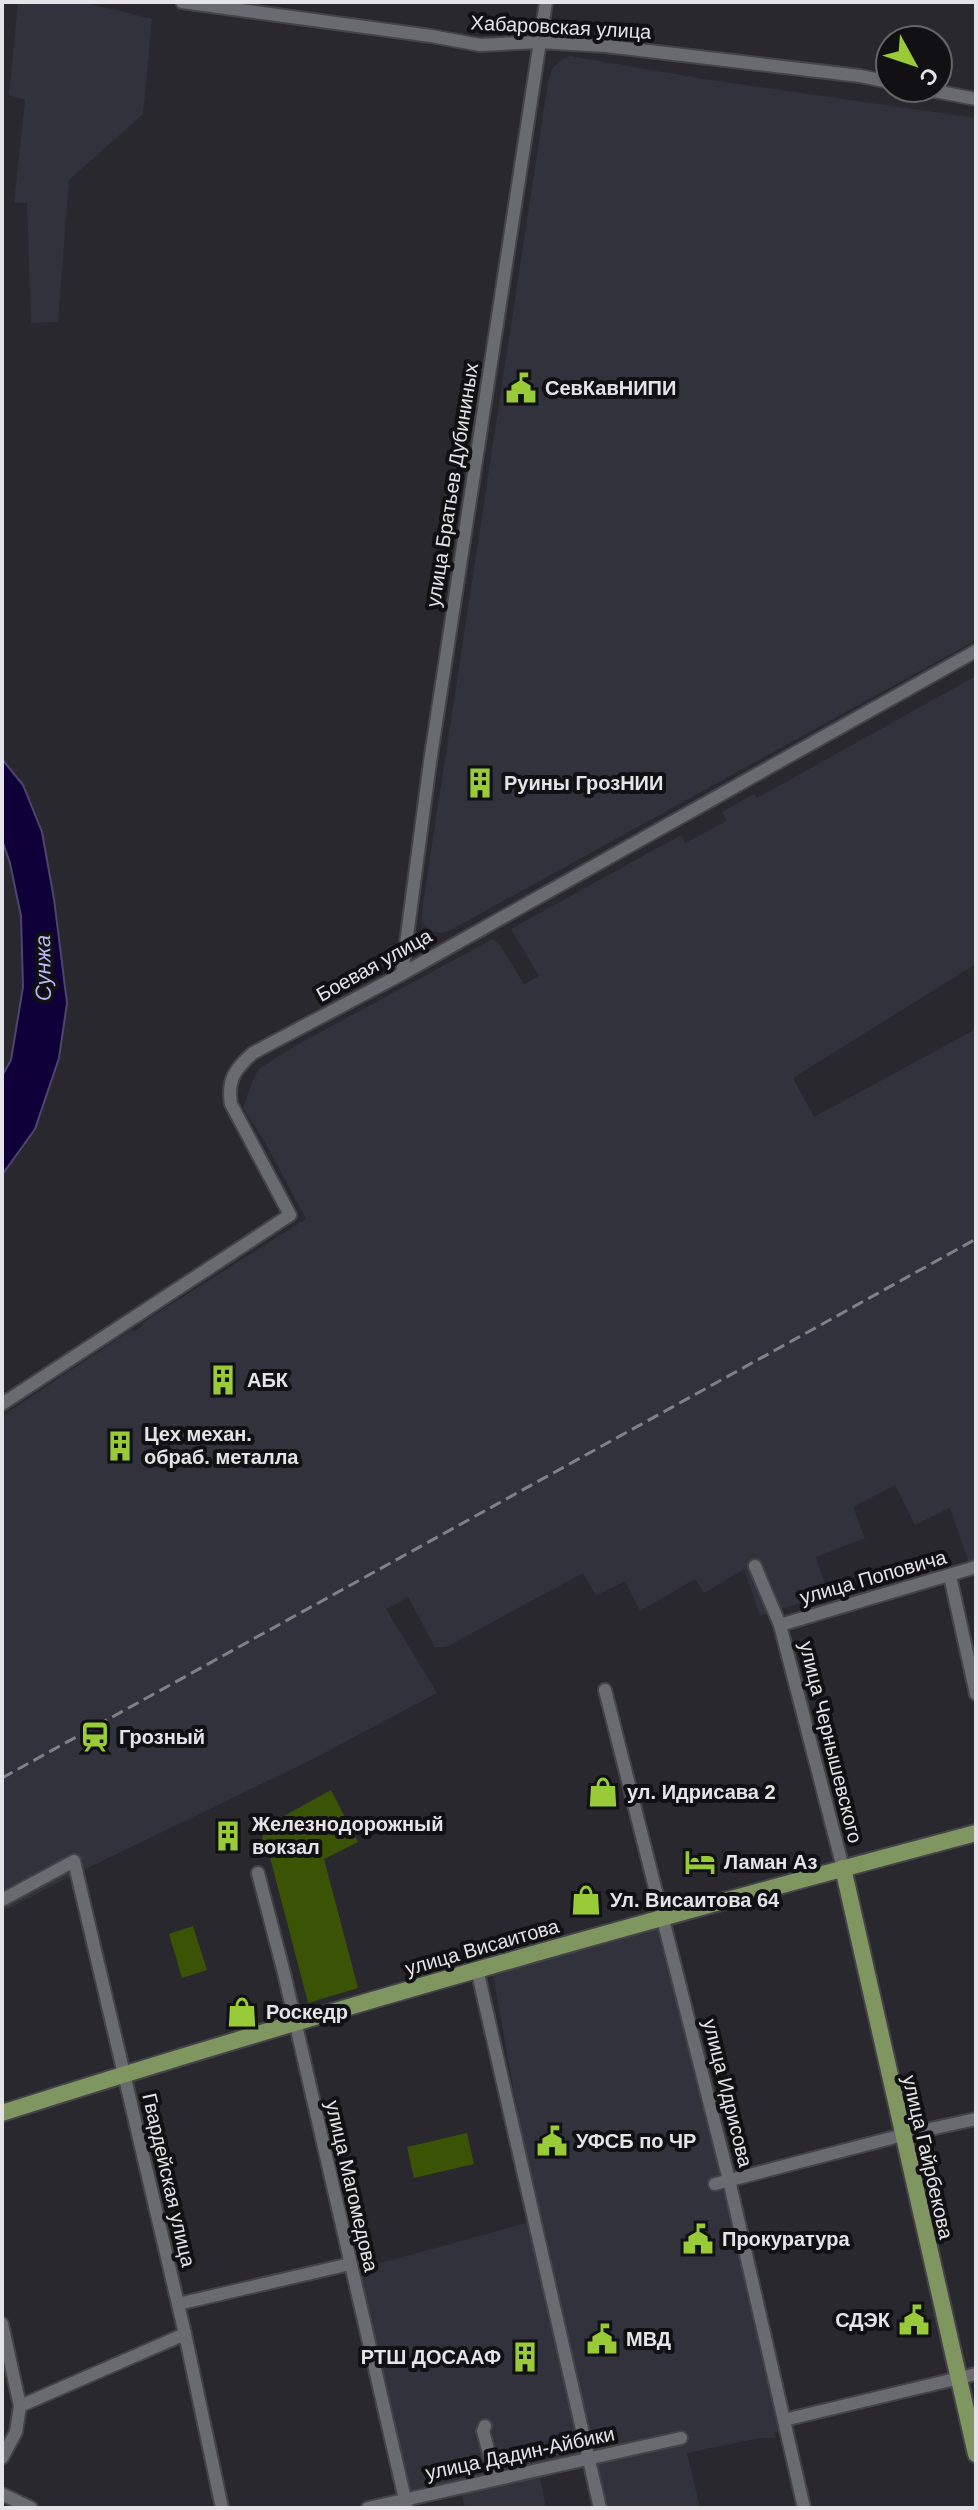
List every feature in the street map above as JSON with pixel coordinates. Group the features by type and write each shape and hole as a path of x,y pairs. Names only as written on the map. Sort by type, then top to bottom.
{"main road":[{"name":"улица Висаитова","path":"2,2113 477,1969 976,1833"},
{"name":"улица Гайрбекова","path":"843,1868 976,2454"}],"street":[{"name":"Хабаровская улица","path":"182,2 480,45 539,42 606,46 874,79"},
{"name":"улица Братьев Дубининых","path":"402,974 430,762 546,2"},
{"path":"954,95 976,99"},
{"name":"Боевая улица","path":"2,1404 290,1215 231,1104 231,1078 253,1053 402,974 976,651"},
{"name":"улица Чернышевского","path":"755,1566 780,1625 843,1868"},
{"name":"улица Поповича","path":"780,1625 976,1567"},
{"path":"950,1576 976,1694"},
{"name":"улица Идрисова","path":"605,1690 729,2180 804,2508"},
{"name":"Гвардейская улица","path":"2,1900 74,1861 185,2334 222,2508"},
{"name":"улица Магомедова","path":"258,1873 284,1973 405,2504"},
{"path":"477,1969 600,2508"},
{"path":"715,2184 976,2119"},
{"path":"178,2304 350,2264"},
{"path":"2,2324 20,2406 16,2432 2,2458"},
{"path":"20,2406 185,2334"},
{"path":"784,2420 976,2374"},
{"path":"485,2426 483,2431 496,2479"},
{"name":"улица Дадин-Айбики","path":"368,2508 405,2504 496,2479 681,2438"},
{"path":"2,2494 31,2508"}],"shaded area":[{"path":"18,2 83,2 152,19 143,114 69,180 58,322 31,323 27,203 14,203 25,100 9,95"},
{"path":"570,56 704,79 976,118 976,640 449,931 432,932 421,917 548,82 552,69"},
{"path":"976,676 976,964 793,1078 814,1117 976,1029 976,1561 969,1563 950,1508 915,1525 895,1485 853,1507 865,1538 816,1557 828,1594 760,1616 744,1569 704,1593 695,1579 640,1611 625,1581 596,1596 583,1573 446,1647 435,1647 408,1597 386,1609 437,1693 313,1759 2,1912 2,1416 306,1219 243,1108 259,1069 293,1047 493,939 524,984 532,980 539,976 511,929 681,835 685,843 727,821 722,812 754,794 757,798"},
{"path":"663,1909 788,2429 774,2433 776,2438 760,2438 687,2453 700,2508 594,2508 584,2464 539,2473 546,2508 465,2508 461,2491 406,2503 359,2269 537,2220 490,1959"}],"green space":[{"path":"331,1790 358,1842 324,1859 358,1988 308,2003 266,1842 262,1840 264,1827"},
{"path":"193,1926 207,1970 182,1978 169,1934"},
{"path":"467,2133 474,2164 414,2178 407,2147"}],"water":[{"name":"Сунжа","path":"2,759 23,785 42,832 67,1003 59,1058 35,1129 2,1175 2,1076 11,1060 23,987 21,916 2,840"}],"railway":[{"path":"2,1778 976,1239"}],"place":[{"name":"СевКавНИПИ","path":"521,388"},
{"name":"Руины ГрозНИИ","path":"480,783"},
{"name":"АБК","path":"223,1380"},
{"name":"Цех механ. обраб. металла","path":"120,1446"},
{"name":"Грозный","path":"95,1737"},
{"name":"ул. Идрисава 2","path":"603,1792"},
{"name":"Железнодорожный вокзал","path":"228,1836"},
{"name":"Ламан Аз","path":"700,1862"},
{"name":"Ул. Висаитова 64","path":"586,1900"},
{"name":"Роскедр","path":"242,2012"},
{"name":"УФСБ по ЧР","path":"552,2141"},
{"name":"Прокуратура","path":"698,2239"},
{"name":"СДЭК","path":"914,2320"},
{"name":"МВД","path":"602,2339"},
{"name":"РТШ ДОСААФ","path":"525,2357"}]}
